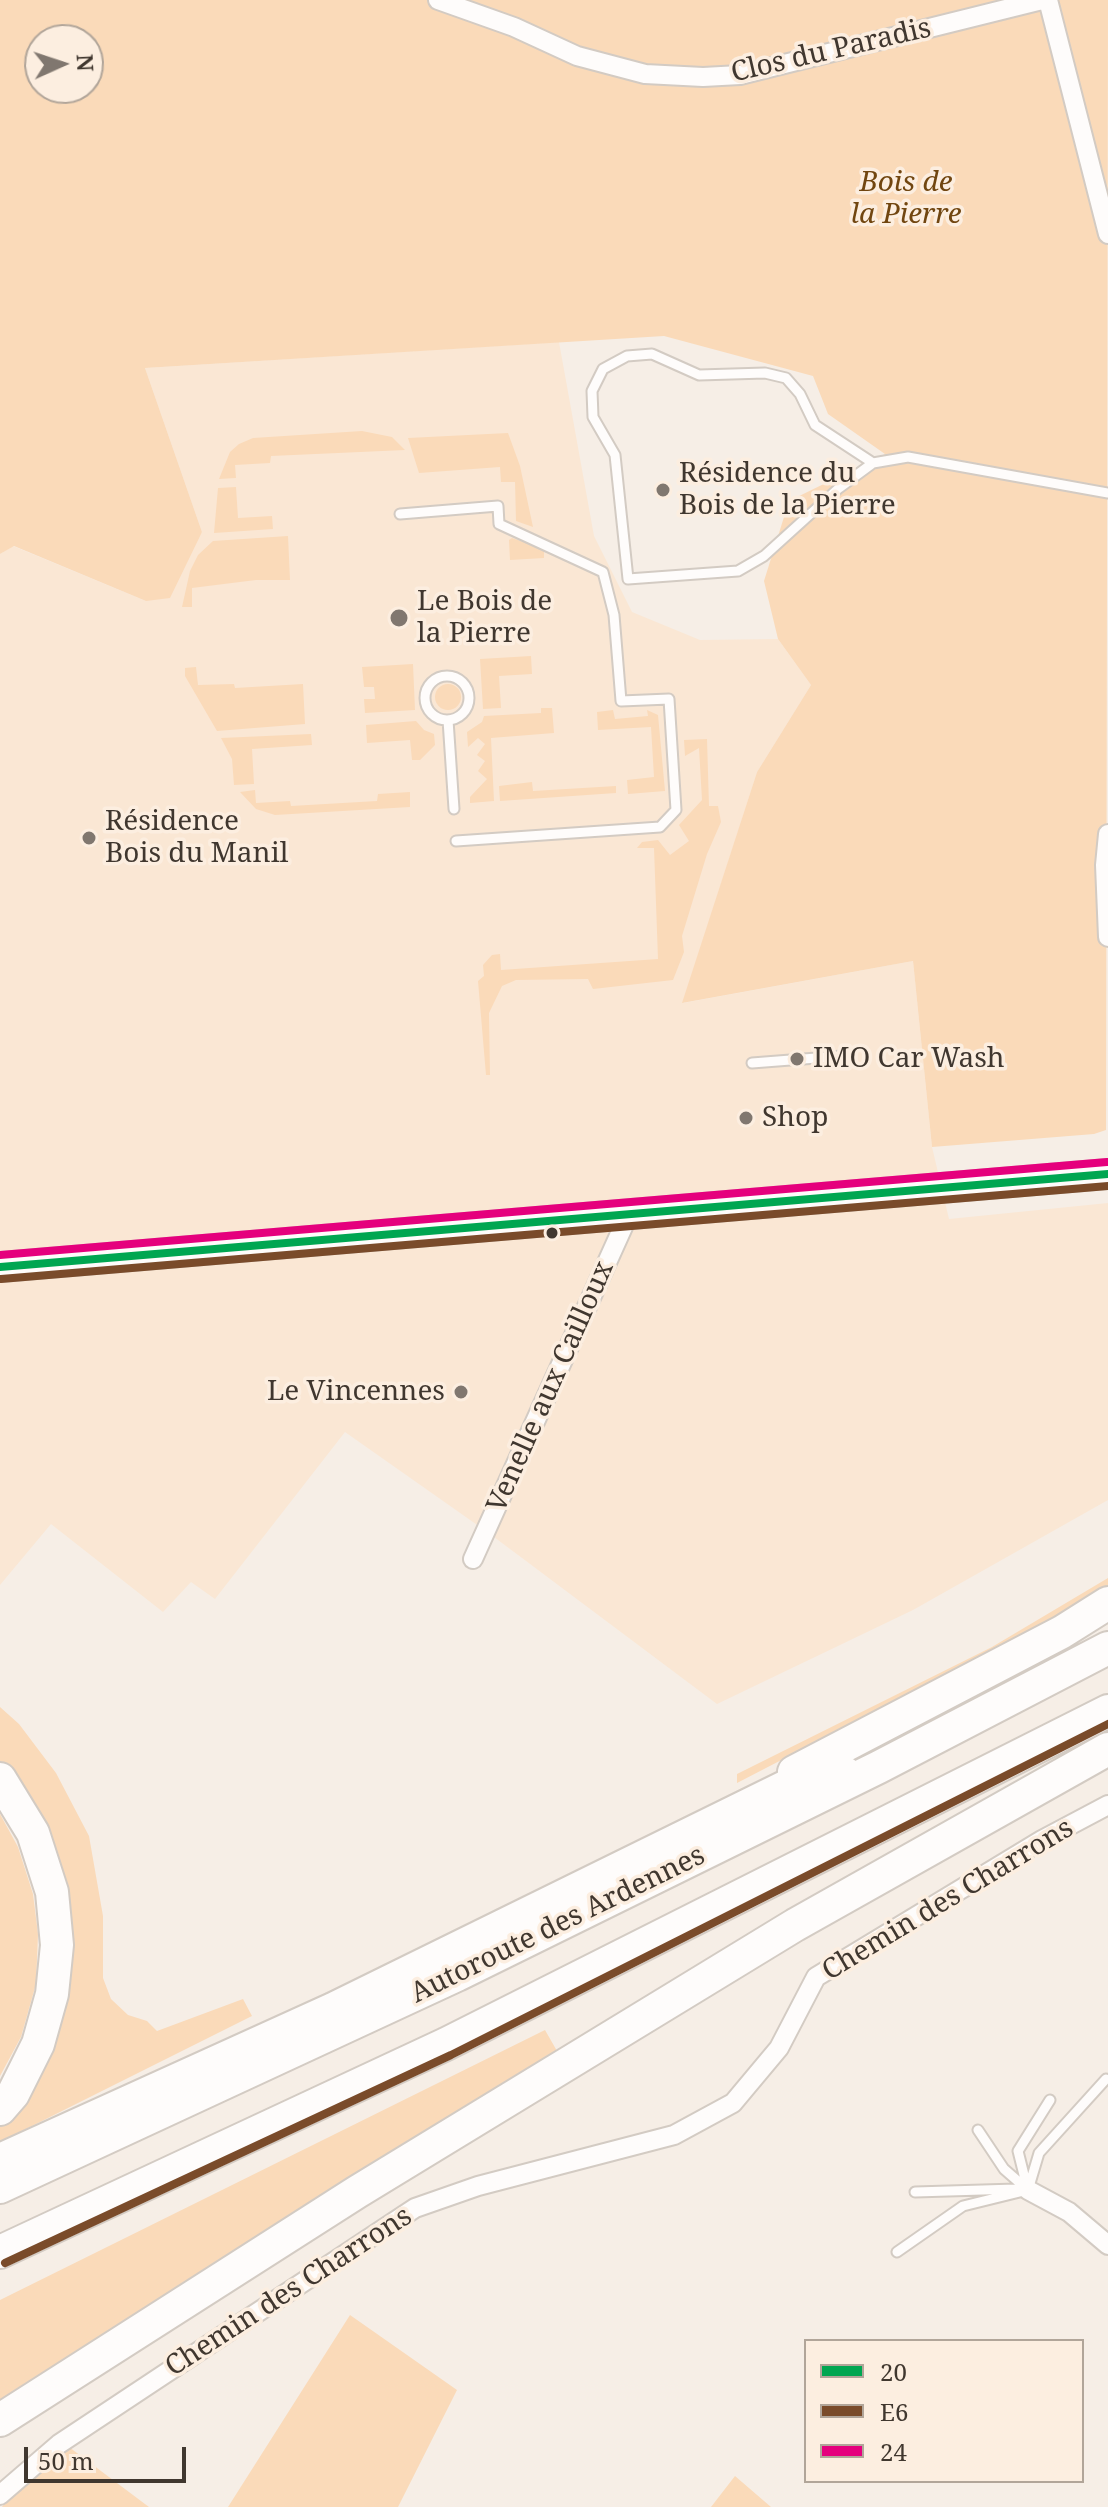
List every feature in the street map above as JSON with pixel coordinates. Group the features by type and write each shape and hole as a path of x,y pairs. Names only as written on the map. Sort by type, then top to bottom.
{"highway":[{"path":"333,2009 372,1980 848,1745 1062,1632 1108,1603"},
{"name":"Autoroute des Ardennes","path":"0,2187 457,1975 879,1767 1108,1648"},
{"name":"Autoroute des Ardennes","path":"0,2252 446,2044 1108,1711"},
{"path":"0,2420 357,2192 795,1925 1108,1749"},
{"path":"0,2160 333,2009 797,1781 879,1767"},
{"path":"0,1779 33,1833 52,1892 57,1945 52,1994 38,2044 13,2094 0,2109"}],"main road":[{"path":"0,1267 1108,1174"}],"street":[{"name":"Clos du Paradis","path":"438,0 514,27 577,56 645,74 703,77 740,75 1045,0"},
{"path":"1045,0 1108,234"},
{"path":"1108,834 1105,865 1108,937"},
{"name":"Venelle aux Cailloux","path":"473,1559 628,1216"},
{"name":"Chemin des Charrons","path":"0,2495 59,2444 415,2208 478,2186 674,2135 733,2103 779,2048 816,1977 1042,1840 1108,1805"},
{"path":"1028,2190 1069,2212 1108,2245"}],"lane":[{"path":"873,463 815,425 800,394 786,378 765,373 699,375 652,354 627,356 603,369 592,391 593,417 615,455 628,579 738,571 764,556 873,463 908,457 1108,493"},
{"path":"400,514 498,506 499,524 603,572 614,615 621,701 669,699 676,810 660,827 456,841"},
{"path":"446,675 465,684 469,698 464,712 448,720 432,714 425,701 432,681 446,675"},
{"path":"448,720 454,809"},
{"path":"752,1063 842,1056"},
{"path":"1028,2190 1039,2153 1106,2079"},
{"path":"1028,2190 1018,2151 1050,2100"},
{"path":"978,2130 1004,2169 1028,2190"},
{"path":"915,2192 995,2188 1028,2190"},
{"path":"897,2252 963,2206 1028,2190"}],"shaded area":[{"path":"559,342 594,536 632,612 700,640 778,639 811,685 757,772 683,1003 913,961 932,1147 949,1219 1108,1203 1108,1500 913,1610 717,1704 490,1534 345,1432 215,1599 191,1582 163,1612 51,1524 0,1585 0,554 13,546 146,601 202,532 145,368"}],"green space":[{"name":"Bois de la Pierre","path":"0,0 1108,0 1106,1130 1094,1134 932,1147 913,961 682,1003 757,772 811,685 778,639 764,581 789,501 885,454 828,414 813,376 664,336 145,368 202,532 170,598 146,601 14,546 0,554"},
{"path":"362,431 392,437 405,450 271,456 270,463 235,465 236,478 219,479 230,452 253,438"},
{"path":"508,433 520,466 533,527 516,521 515,482 501,482 500,467 419,473 408,438"},
{"path":"236,487 238,518 272,516 273,529 214,533 218,488"},
{"path":"288,536 290,580 256,580 192,588 192,607 182,607 190,571 198,555 213,541"},
{"path":"512,538 544,549 544,558 510,560 509,540"},
{"path":"531,656 532,674 499,676 501,708 483,709 480,659"},
{"path":"413,664 415,710 365,713 364,699 375,699 374,687 364,687 362,667"},
{"path":"196,667 198,685 234,684 235,688 303,684 305,724 217,731 185,676 185,668"},
{"path":"448,684 457,688 461,697 457,706 448,710 439,706 435,697 439,688"},
{"path":"541,708 552,708 554,733 491,738 494,801 470,803 470,797 487,779 478,771 485,761 477,755 485,744 478,738 468,747 467,732 482,722 484,716 541,713"},
{"path":"613,710 615,719 648,716 647,710 658,715 665,791 628,794 627,780 654,777 651,727 598,730 597,712"},
{"path":"416,721 424,730 434,734 435,745 420,760 412,760 410,740 367,743 366,725"},
{"path":"311,734 312,745 252,749 254,784 234,785 232,759 221,738"},
{"path":"707,739 709,806 718,806 721,822 707,854 682,936 684,952 673,980 593,989 588,979 516,980 502,986 489,1013 490,1075 486,1075 478,981 484,976 483,965 492,955 500,954 501,970 658,959 654,848 637,848 642,842 658,840 670,855 689,841 679,825 702,800 699,748 685,756 684,740"},
{"path":"532,782 533,791 616,786 616,793 500,801 499,786"},
{"path":"255,790 256,803 290,801 291,806 377,801 378,794 410,792 410,807 275,815 256,809 240,792"},
{"path":"1108,1578 1108,1591 737,1783 737,1774 992,1647"},
{"path":"0,1707 19,1724 56,1773 89,1836 103,1916 103,1978 111,1999 128,2015 147,2021 157,2031 243,1999 252,2016 0,2142 0,2125 20,2103 70,1954 9,1773 0,1763"},
{"path":"0,1814 18,1847 33,1894 38,1934 36,1984 21,2037 0,2076"},
{"path":"545,2030 557,2051 0,2400 0,2300"},
{"path":"350,2315 457,2390 398,2507 228,2507"},
{"path":"69,2447 149,2507 2,2507 8,2498"},
{"path":"735,2476 771,2507 711,2507"}],"transit line":[{"name":"24","path":"0,1255 1107,1162"},
{"name":"20","path":"0,1267 1108,1174"},
{"name":"E6","path":"1,1279 1108,1186"},
{"name":"E6","path":"5,2263 451,2055 1108,1724"}],"place":[{"name":"Résidence du Bois de la Pierre","path":"663,490"},
{"name":"Le Bois de la Pierre","path":"399,618"},
{"name":"Résidence Bois du Manil","path":"89,838"},
{"name":"IMO Car Wash","path":"797,1059"},
{"name":"Shop","path":"746,1118"},
{"name":"Le Vincennes","path":"461,1392"}]}
